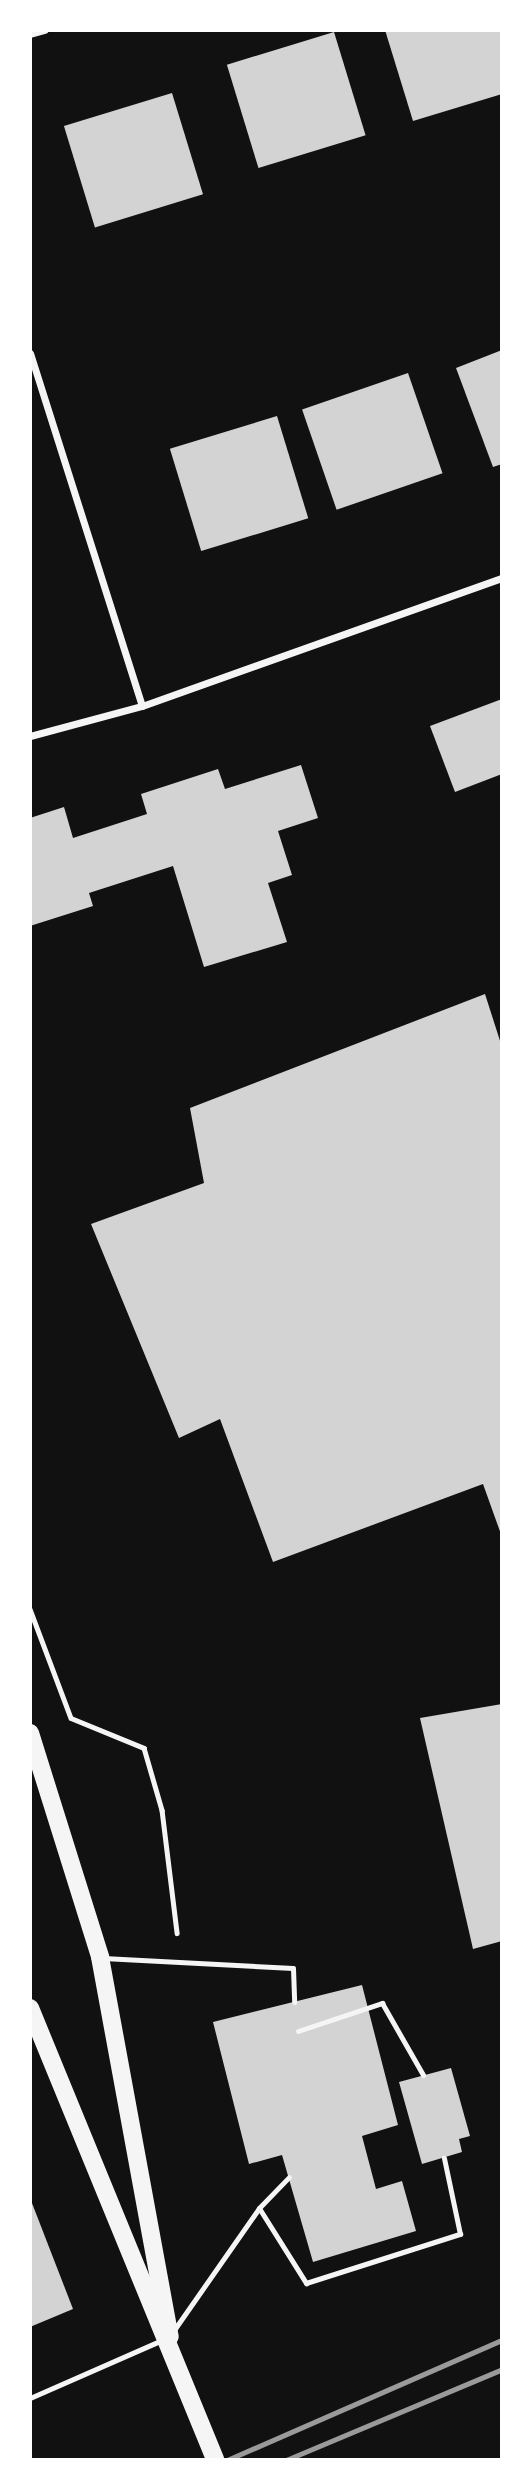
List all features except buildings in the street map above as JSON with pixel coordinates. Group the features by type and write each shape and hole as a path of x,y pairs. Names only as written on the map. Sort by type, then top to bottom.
{"main road":[{"path":"30,1733 100,1957 170,2337"},
{"path":"30,2008 170,2337 215,2460"}],"street":[{"path":"30,34 44,30"},
{"path":"30,353 142,706"},
{"path":"30,736 142,706 502,578"}],"lane":[{"path":"100,1957 293,1968 293,2002"},
{"path":"298,2031 382,2004 423,2075"},
{"path":"259,2208 306,2283 460,2234 444,2158"},
{"path":"30,2398 170,2337 259,2208 289,2177"}],"path":[{"path":"30,1609 71,1718 144,1748 162,1810 181,1962"}],"railway":[{"path":"227,2460 502,2340"},
{"path":"286,2460 502,2369"}]}
